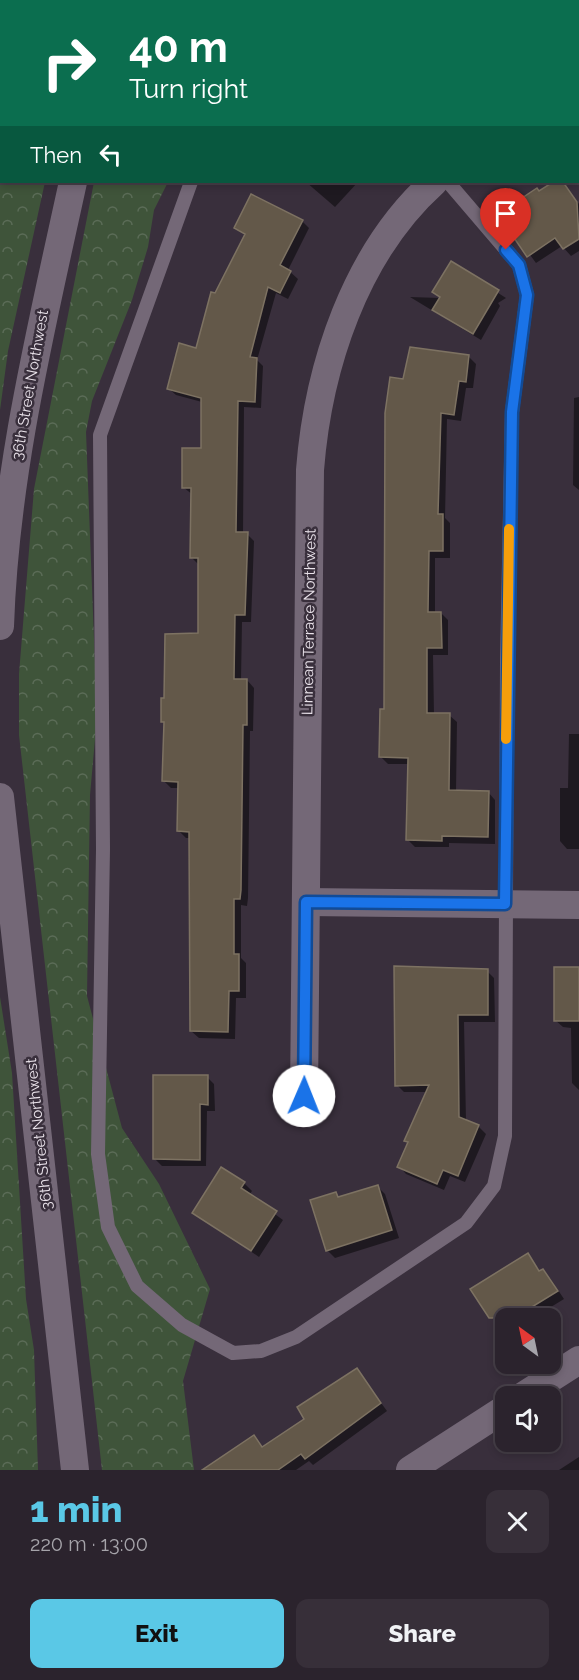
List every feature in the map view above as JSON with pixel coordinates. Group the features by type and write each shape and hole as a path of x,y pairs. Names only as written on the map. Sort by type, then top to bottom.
{"street":[{"name":"36th Street Northwest","path":"0,626 8,512 33,358 73,183"},
{"name":"Linnean Terrace Northwest","path":"304,1096 310,470 319,397 333,344 354,295 396,223 433,183"},
{"name":"36th Street Northwest","path":"0,797 75,1470"},
{"path":"306,902 579,905"},
{"path":"539,1386 579,1360"},
{"path":"410,1470 495,1415"}],"lane":[{"path":"191,183 100,435 103,849 98,1154 108,1227 138,1286 182,1325 234,1353 261,1351 296,1337 466,1223 494,1186 505,1136 505,904 512,412 527,295 519,265 449,183"}],"green space":[{"path":"0,183 45,183 8,351 0,410"},
{"path":"94,183 168,183 154,210 148,247 132,300 92,401 86,432 97,717 90,795 87,996 122,1128 159,1184 210,1289 183,1381 194,1470 102,1470 19,735 19,674 34,489"},
{"path":"0,997 12,1073 26,1299 34,1350 38,1470 0,1470"}],"building":[{"path":"551,183 564,183 577,202 579,239 563,249 555,238 527,257 498,214 537,188 539,191"},
{"path":"251,194 303,220 280,265 291,271 280,293 268,287 250,357 257,358 255,402 238,401 236,532 248,532 245,615 235,615 234,679 247,679 247,725 243,725 241,890 240,899 234,899 234,954 239,954 239,991 229,991 228,1032 190,1031 189,832 177,831 178,782 162,781 164,722 161,722 161,698 164,698 165,634 198,633 198,558 190,558 191,488 182,488 182,448 201,448 201,398 167,389 179,343 196,348 211,292 215,293 245,234 234,228"},
{"path":"451,261 499,290 473,334 432,310 440,297 432,292"},
{"path":"410,347 469,355 466,382 459,381 454,415 441,413 438,514 443,514 443,551 429,551 428,612 441,612 442,648 427,648 427,713 450,713 449,790 489,791 488,837 442,836 442,841 406,840 408,758 379,757 380,709 384,709 385,413 390,377 403,379"},
{"path":"394,966 488,969 488,1015 458,1015 459,1117 479,1125 458,1176 443,1170 437,1184 397,1167 408,1142 404,1141 429,1085 395,1086"},
{"path":"554,967 579,967 579,1021 554,1021"},
{"path":"153,1075 208,1075 208,1105 200,1104 200,1160 153,1159"},
{"path":"221,1167 245,1182 241,1188 277,1211 251,1251 192,1213"},
{"path":"378,1185 392,1230 326,1251 310,1200 336,1192 338,1197"},
{"path":"528,1253 539,1271 543,1269 558,1291 530,1308 495,1308 495,1318 489,1318 470,1289"},
{"path":"357,1368 381,1403 305,1459 301,1454 278,1470 202,1470 254,1435 262,1447 304,1419 297,1407"}],"slow traffic":[{"path":"506,739 509,529"}],"route":[{"path":"304,1096 306,902 505,904 512,412 527,295 519,265 506,250"}]}
